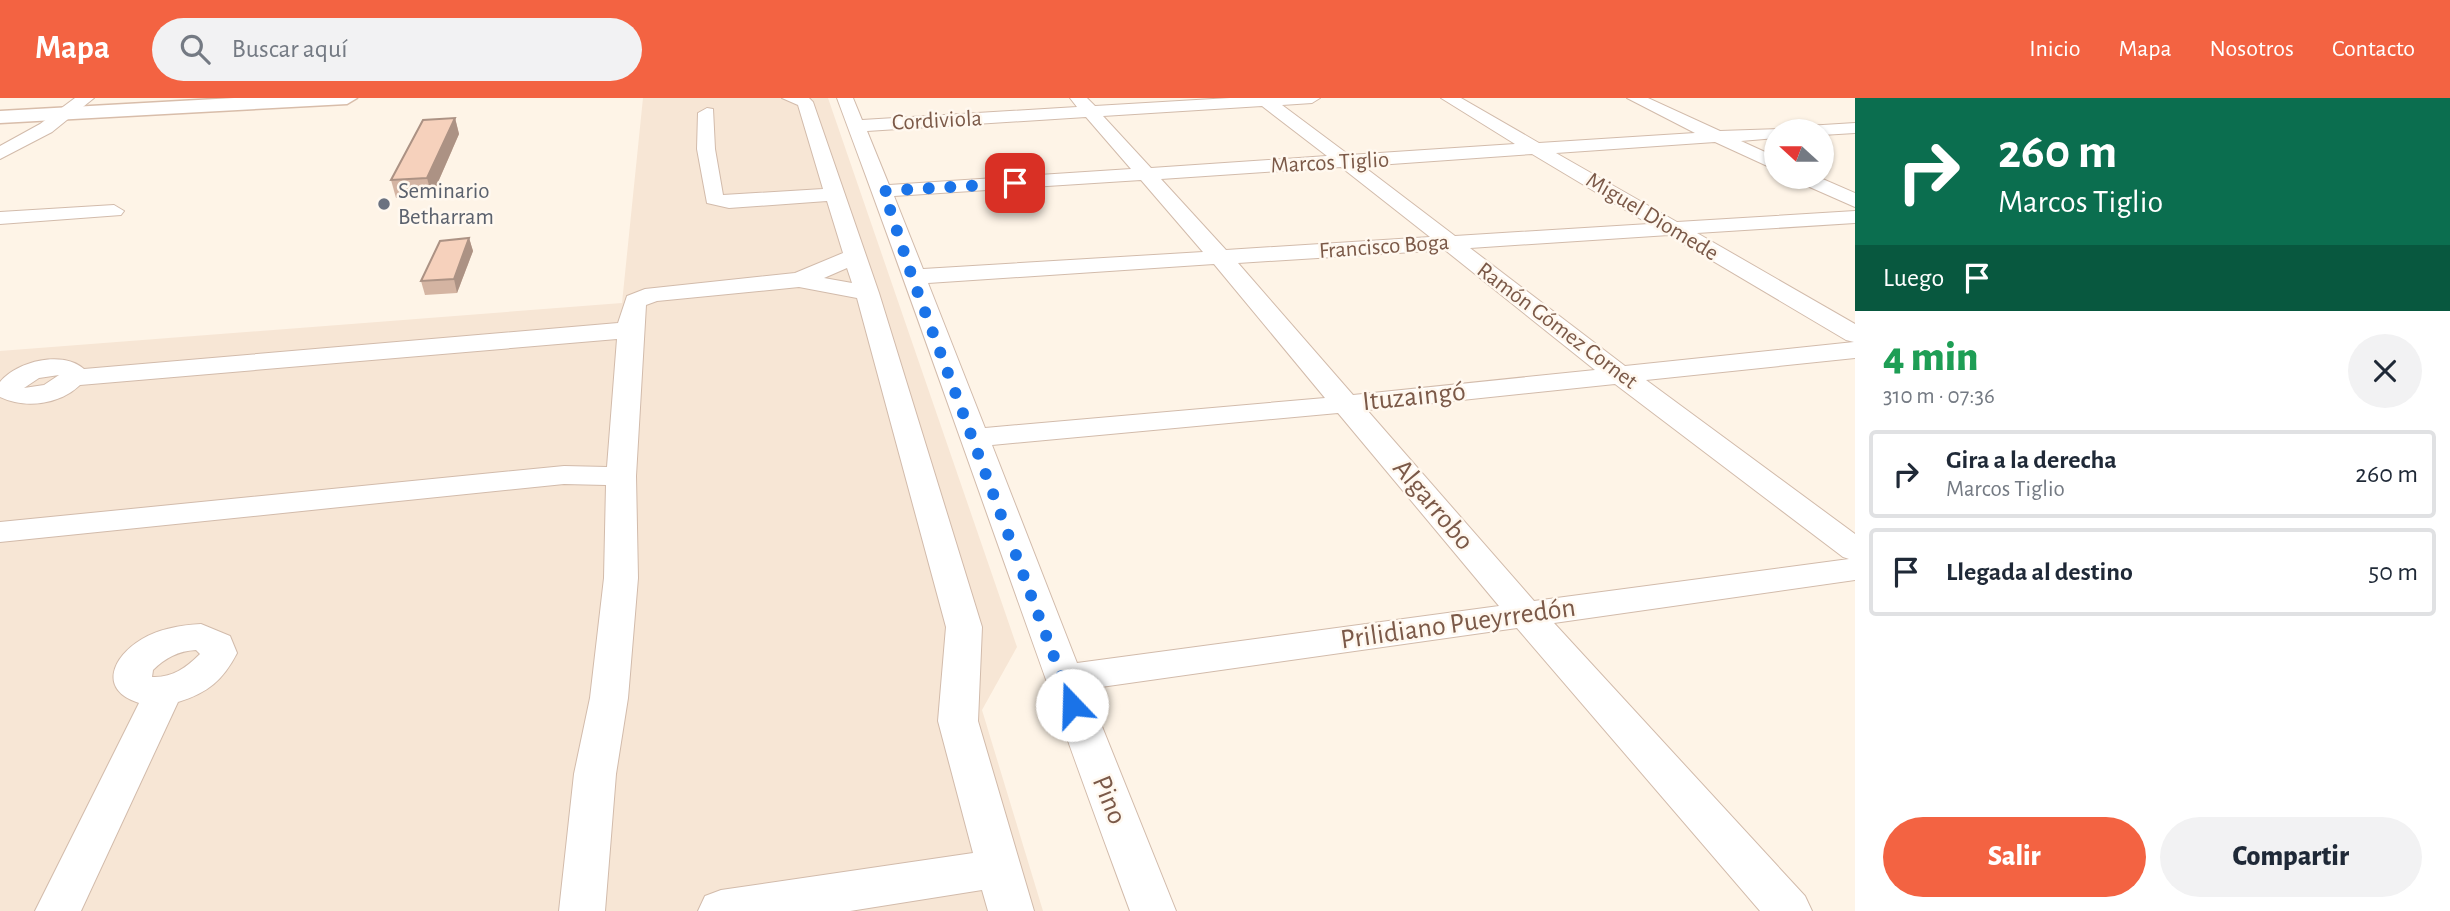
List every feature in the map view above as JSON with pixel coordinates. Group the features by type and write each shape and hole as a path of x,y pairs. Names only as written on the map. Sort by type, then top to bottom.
{"street":[{"path":"0,153 66,114 86,98"},
{"path":"0,117 347,98"},
{"path":"790,98 805,102 867,293 964,627 958,721 1011,911"},
{"name":"Cordiviola","path":"850,112 1312,98"},
{"name":"Miguel Diomede","path":"1449,98 1855,335"},
{"path":"1635,98 1764,158"},
{"name":"Ramón Gómez Cornet","path":"1264,99 1449,242 1511,296 1855,550"},
{"name":"Algarrobo","path":"1084,105 1222,258 1526,615 1789,911"},
{"path":"706,108 706,149 714,199 729,202 835,194"},
{"name":"Pino","path":"850,112 884,191 912,277 1062,680 1153,911"},
{"path":"1834,129 1855,128"},
{"name":"Marcos Tiglio","path":"884,191 1764,134"},
{"path":"1829,189 1855,201"},
{"path":"0,219 114,211"},
{"name":"Francisco Boga","path":"912,277 1855,217"},
{"path":"799,280 855,256"},
{"path":"582,911 594,774 609,698 621,578 621,475 630,330 635,301 645,296 799,280 867,293"},
{"path":"72,378 630,330"},
{"name":"Ituzaingó","path":"973,438 1347,404 1855,350"},
{"path":"0,532 564,475 621,475"},
{"name":"Prilidiano Pueyrredón","path":"1062,680 1855,569"},
{"path":"58,911 164,691"},
{"path":"721,911 999,868"}],"shaded area":[{"path":"643,98 828,98 1017,647 982,710 1043,911 0,911 0,351 622,303"}],"building":[{"path":"455,118 427,178 391,180 423,120"},
{"path":"469,238 454,279 421,281 440,241"}],"place":[{"name":"Seminario Betharram","path":"384,204"}],"route":[{"path":"1015,183 884,191 912,277 1072,705"}]}
